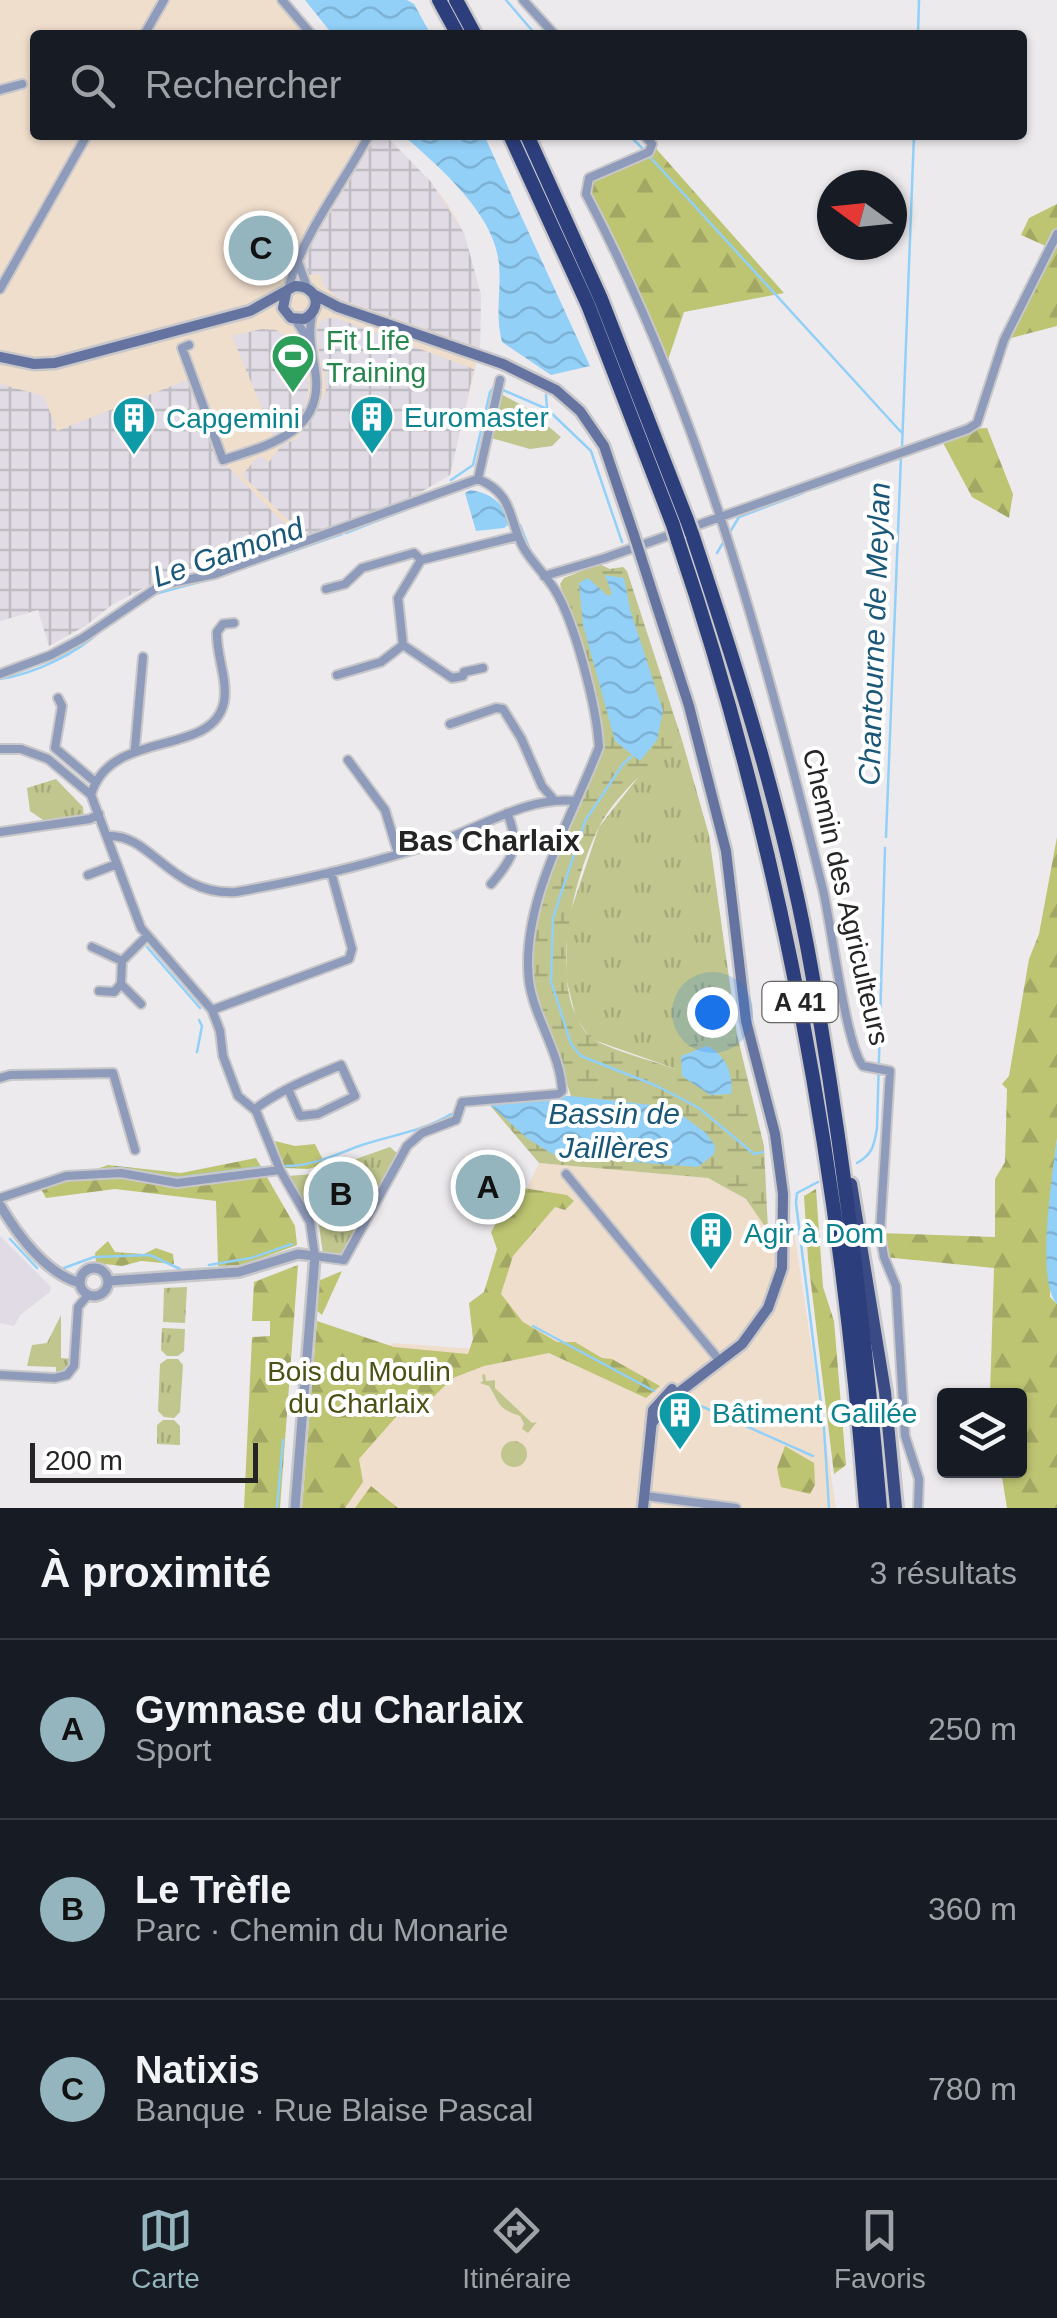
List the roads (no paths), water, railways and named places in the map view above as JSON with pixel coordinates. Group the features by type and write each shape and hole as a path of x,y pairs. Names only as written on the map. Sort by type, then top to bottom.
{"highway":[{"path":"439,0 455,30"},
{"path":"456,0 472,30"},
{"name":"A 41","path":"512,140 588,305 683,530 754,796 805,1027 841,1253 866,1508"},
{"name":"A 41","path":"528,140 616,334 754,728 812,972 853,1249 880,1508"},
{"path":"812,972 875,1322 896,1508"}],"main road":[{"path":"0,357 55,364 250,311 300,286 338,307 507,366 556,390 588,421 611,462 690,706 726,850 746,1021 778,1150 783,1194 782,1268 768,1308 746,1337 662,1396 653,1410 645,1502"},
{"path":"287,291 282,303 290,316"},
{"path":"311,291 313,313"},
{"path":"250,311 290,316 338,307"}],"street":[{"path":"147,30 164,0"},
{"path":"282,0 308,30"},
{"path":"523,0 550,30"},
{"path":"0,90 22,84"},
{"path":"0,290 84,140"},
{"path":"287,291 297,257 367,140"},
{"name":"Chemin des Agriculteurs","path":"648,140 652,144 647,154 589,178 586,194 667,362 762,650 826,902 852,1044 858,1061 890,1071 880,1232 884,1257 896,1286 905,1398 904,1436 919,1479 918,1508"},
{"path":"544,576 719,518 977,423 1004,340 1057,234"},
{"path":"297,257 311,291"},
{"path":"189,345 182,348 224,460 284,439 306,420 317,383 311,344 313,313"},
{"path":"290,316 311,344"},
{"path":"478,479 500,380"},
{"path":"0,674 83,638 161,585 215,574 478,479 506,500 518,536 551,583 598,721 599,747 538,898 529,964 529,983 562,1091 462,1102 456,1120 422,1133 404,1151 348,1256 339,1262 298,1254 240,1272 108,1280"},
{"path":"482,668 452,678 403,645 398,598 421,560 518,536"},
{"path":"326,589 345,584 362,568 414,553 421,560"},
{"path":"91,795 94,781 135,748 205,730 215,722 225,698 217,632 223,624 234,623"},
{"path":"337,675 381,662 403,645"},
{"path":"135,748 143,657"},
{"path":"58,698 62,706 56,748 91,795 147,936 212,1010 220,1031 222,1056 238,1096 255,1109 280,1170 310,1222 315,1256 295,1508"},
{"path":"450,724 503,709 542,786 554,800"},
{"path":"0,750 37,753 80,779 94,781"},
{"path":"348,760 386,810 398,853"},
{"path":"108,836 130,839 189,884 216,893 330,872 439,841 507,813 554,800 576,801"},
{"path":"491,884 505,868 516,843 507,813"},
{"path":"0,832 90,819 99,814"},
{"path":"88,875 117,864"},
{"path":"212,1010 349,959 352,949 330,872"},
{"path":"99,991 114,992 121,984 122,961 147,936"},
{"path":"92,947 122,961"},
{"path":"121,984 141,1004"},
{"path":"255,1109 288,1089 341,1065 355,1096 318,1114 300,1116 288,1089"},
{"path":"0,1078 113,1073 135,1150"},
{"path":"88,1294 80,1284 60,1274 24,1239 0,1202 66,1176 121,1173 177,1183 280,1170"},
{"path":"566,1174 718,1359"},
{"path":"80,1284 84,1272 94,1268 103,1271 108,1280"},
{"path":"88,1294 102,1294 108,1280"},
{"path":"0,1374 55,1378 68,1375 74,1366 78,1306 88,1294"},
{"path":"645,1502 736,1508"}],"water":[{"path":"305,0 407,0 414,4 428,30 329,30"},
{"path":"409,140 486,140 590,366 551,375 502,342 499,267 493,239 473,206"},
{"path":"470,490 495,500 511,523 504,528 476,531 465,493"},
{"path":"605,575 624,578 663,711 657,740 640,761 615,741 583,625 579,583 588,578 608,596 612,594"},
{"path":"707,1046 727,1066 731,1094 710,1095 682,1076 681,1056"},
{"name":"Bassin de Jaillères","path":"571,1096 652,1105 683,1116 706,1133 715,1146 714,1154 698,1167 556,1156 528,1139 488,1103"},
{"path":"1057,1138 1057,1304 1047,1273 1046,1250"}],"waterway":[{"path":"506,0 532,30"},
{"path":"918,30 919,0"},
{"path":"634,140 645,151"},
{"path":"902,448 914,140"},
{"path":"650,157 901,432"},
{"path":"451,480 473,465 494,387"},
{"path":"503,390 547,409"},
{"path":"546,395 547,409 591,451 622,542"},
{"name":"Chantourne de Meylan","path":"886,837 901,456"},
{"path":"814,489 890,461"},
{"path":"730,532 739,517 803,493"},
{"name":"Le Gamond","path":"346,533 423,503"},
{"name":"Le Gamond","path":"520,525 537,559"},
{"name":"Le Gamond","path":"227,574 342,534"},
{"path":"717,553 724,541"},
{"name":"Le Gamond","path":"155,594 214,578"},
{"name":"Le Gamond","path":"0,679 54,662 101,630"},
{"path":"632,756 585,821 553,918 551,981 571,1044 581,1056 657,1086 699,1108 754,1154 763,1152"},
{"name":"Chantourne de Meylan","path":"857,1163 872,1148 877,1128 885,848"},
{"path":"147,947 200,1008"},
{"path":"197,1052 202,1026 199,1020"},
{"path":"286,1166 325,1159 419,1129 451,1114"},
{"path":"68,1173 119,1168 177,1178 261,1167"},
{"path":"11,1191 46,1179"},
{"path":"796,1202 797,1193 818,1182"},
{"name":"Chantourne de Meylan","path":"796,1203 824,1428 829,1508"},
{"path":"10,1239 37,1268"},
{"path":"209,1265 251,1258 292,1244"},
{"path":"64,1268 94,1257 150,1255 180,1269"},
{"path":"533,1326 654,1391"},
{"path":"683,1398 813,1456"},
{"path":"277,1508 283,1440"}],"place":[{"name":"Natixis","path":"261,248"},
{"name":"Fit Life Training","path":"293,394"},
{"name":"Euromaster","path":"372,455"},
{"name":"Capgemini","path":"134,456"},
{"name":"Gymnase du Charlaix","path":"488,1187"},
{"name":"Le Trèfle","path":"341,1194"},
{"name":"Agir à Dom","path":"711,1271"},
{"name":"Bâtiment Galilée","path":"680,1451"}],"district":[{"name":"Bas Charlaix","path":"489,840"}],"park label":[{"name":"Bois du Moulin du Charlaix","path":"359,1387"}]}
